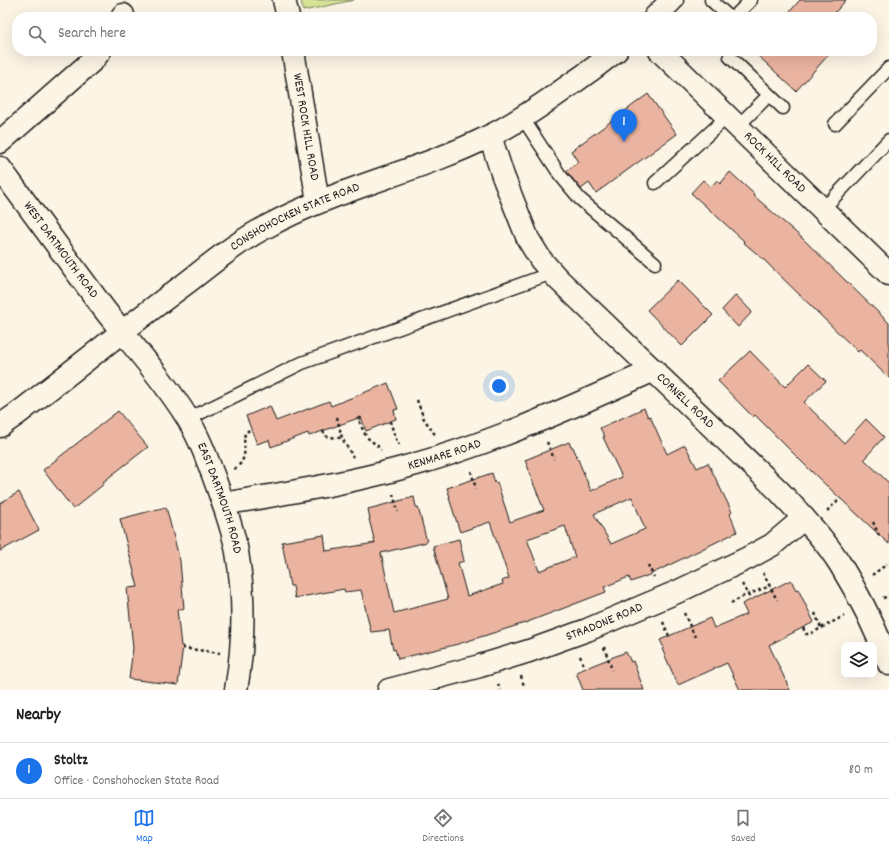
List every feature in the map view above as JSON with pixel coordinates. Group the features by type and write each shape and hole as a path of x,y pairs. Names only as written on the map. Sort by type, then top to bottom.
{"street":[{"path":"284,0 287,12"},
{"path":"660,12 672,0"},
{"path":"0,142 96,56"},
{"name":"WEST ROCK HILL ROAD","path":"294,56 318,202"},
{"name":"CONSHOHOCKEN STATE ROAD","path":"0,426 23,410 122,332 239,244 264,228 290,214 318,202 430,161 490,136 554,97 609,56"},
{"name":"ROCK HILL ROAD","path":"665,56 889,274"},
{"name":"CORNELL ROAD","path":"490,136 503,176 528,240 541,260 552,273 779,491 804,518 839,564 871,623 889,664"},
{"name":"WEST DARTMOUTH ROAD","path":"0,168 122,332"},
{"name":"EAST DARTMOUTH ROAD","path":"122,332 174,397 188,419 205,452 224,504 237,551 242,595 243,628 241,661 236,690"},
{"name":"KENMARE ROAD","path":"224,504 359,479 453,453 548,417 654,370"},
{"name":"STRADONE ROAD","path":"389,690 529,651 587,630 679,591 748,558 772,545 804,518"}],"lane":[{"path":"711,0 724,12"},
{"path":"739,12 751,0"},
{"path":"730,56 783,108"},
{"path":"835,124 889,68"},
{"path":"655,183 769,94"},
{"path":"522,117 560,175 580,199 655,263"},
{"path":"822,210 889,140"},
{"path":"188,419 302,362 552,273"}],"path":[{"path":"417,400 424,419 435,433 436,438"},
{"path":"337,417 342,438 355,461 359,479"},
{"path":"361,418 358,419 366,436 371,442 377,445 383,454"},
{"path":"390,421 394,437 400,450"},
{"path":"232,470 238,467 242,462 245,454 244,436 245,433 251,429"},
{"path":"323,431 325,436 342,438"},
{"path":"547,442 554,459"},
{"path":"471,470 476,489"},
{"path":"393,495 398,512"},
{"path":"825,512 840,498"},
{"path":"873,522 880,538"},
{"path":"870,577 887,564"},
{"path":"648,565 656,583"},
{"path":"764,574 777,600"},
{"path":"740,580 751,600"},
{"path":"731,603 770,586"},
{"path":"816,613 821,628"},
{"path":"685,614 695,637"},
{"path":"803,628 807,635 845,616"},
{"path":"661,618 669,636"},
{"path":"182,648 223,653"},
{"path":"604,648 612,670"},
{"path":"579,652 586,668"},
{"path":"521,678 524,686"}],"green space":[{"path":"301,0 354,0 303,11"}],"building":[{"path":"800,0 846,0 835,12 789,12"},
{"path":"758,56 828,56 796,91"},
{"path":"648,94 677,134 596,193 589,183 581,189 566,171 578,162 571,151"},
{"path":"730,172 754,194 753,195 802,238 889,323 889,378 860,350 858,352 762,258 691,193 703,180 711,187 717,180 720,184"},
{"path":"678,280 713,315 682,346 647,310"},
{"path":"736,295 752,312 738,327 722,310"},
{"path":"750,351 785,387 808,364 826,381 804,402 844,443 866,419 884,437 864,459 889,483 889,544 811,471 755,415 753,417 718,381"},
{"path":"388,383 398,409 394,410 396,419 366,431 361,417 309,436 308,433 271,447 269,440 257,444 246,416 270,406 276,421 329,401 331,406"},
{"path":"644,408 648,417 650,416 667,454 685,445 697,468 708,463 732,512 730,514 737,532 649,575 631,582 629,577 604,587 606,592 525,623 458,644 398,659 395,649 393,650 389,630 371,632 361,590 345,592 344,589 295,598 293,586 290,586 282,542 324,535 326,551 375,543 368,509 414,497 427,542 381,553 394,613 448,599 433,546 459,539 464,561 458,563 467,596 503,584 502,581 509,578 490,522 460,532 447,488 492,473 495,483 497,482 510,522 544,510 525,460 569,442 571,447 573,447 591,491 622,477 600,428","holes":["632,497 645,529 611,544 594,514","565,526 575,557 539,571 527,539"]},
{"path":"118,411 148,447 103,482 104,484 73,509 43,470"},
{"path":"19,492 39,530 0,551 0,503"},
{"path":"166,507 180,561 184,609 177,609 181,646 183,646 178,685 129,679 133,648 127,588 138,587 120,519"},
{"path":"791,580 796,590 798,589 814,622 769,645 790,690 740,690 727,663 678,685 662,649 664,648 660,640 710,618 714,628 747,614 742,604"},
{"path":"626,652 631,662 633,661 644,690 583,690 576,672"}],"place":[{"name":"Stoltz","path":"624,142"}]}
